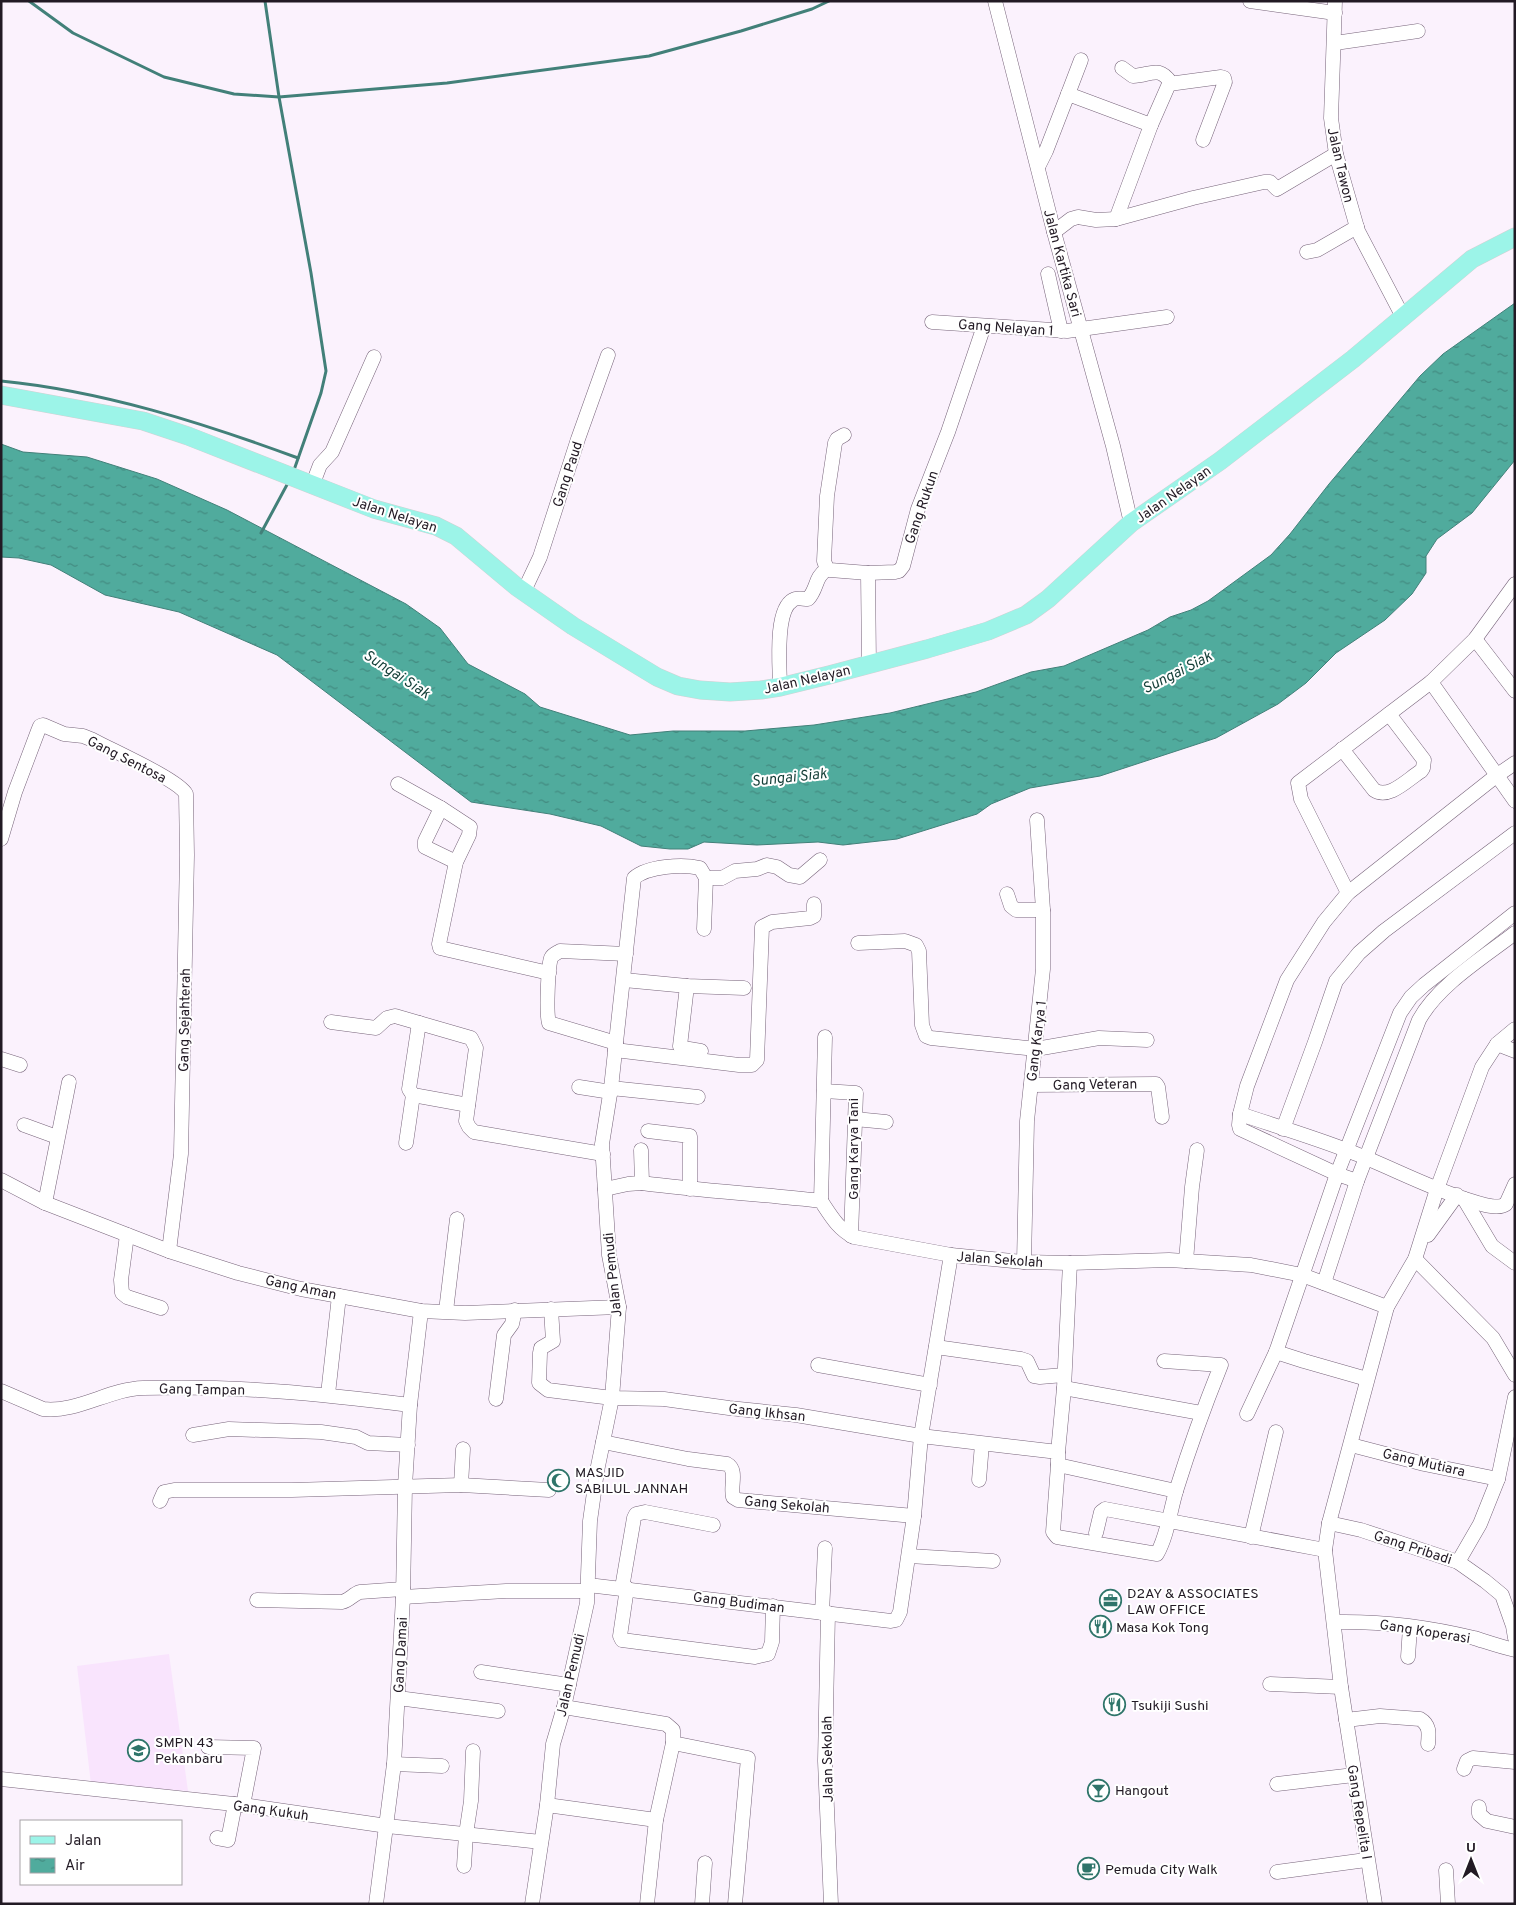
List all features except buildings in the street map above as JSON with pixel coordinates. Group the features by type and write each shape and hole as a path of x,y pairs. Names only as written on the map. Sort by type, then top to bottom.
{"main road":[{"name":"Jalan Nelayan","path":"1,395 142,421 188,436 374,509 443,529 456,536 524,591 573,626 635,665 678,686 730,692 780,688 988,631 1026,615 1048,599 1131,524 1220,461 1367,347 1472,259 1515,237"}],"street":[{"name":"Jalan Kartika Sari","path":"996,1 1054,232 1071,331 1113,446 1131,524"},
{"path":"1250,1 1335,7"},
{"name":"Jalan Tawon","path":"1335,7 1331,118 1336,154 1357,227 1403,316"},
{"path":"1335,43 1418,31"},
{"path":"1038,167 1081,60"},
{"path":"1122,68 1133,76 1157,72 1164,74 1172,83"},
{"path":"1116,220 1151,125 1169,84 1216,76 1224,78 1202,140"},
{"path":"1068,94 1151,125"},
{"path":"1054,232 1071,218 1116,220 1193,198 1264,182 1270,182 1277,189 1336,154"},
{"path":"1307,252 1317,250 1357,227"},
{"path":"1048,274 1071,331"},
{"name":"Gang Nelayan 1","path":"932,322 1071,331 1167,317"},
{"name":"Gang Rukun","path":"827,569 868,573 895,572 899,571 903,566 918,509 948,432 984,326"},
{"name":"Gang Paud","path":"524,591 540,558 578,439 608,355"},
{"path":"307,483 332,452 374,357"},
{"path":"780,688 780,637 785,610 790,601 796,598 808,599 820,573 827,569 824,561 827,496 835,443 837,438 844,435"},
{"path":"868,573 869,664"},
{"path":"1348,893 1301,799 1297,785 1431,682 1474,639 1513,591"},
{"path":"1474,639 1515,691"},
{"path":"1431,682 1515,801"},
{"path":"1342,750 1378,793 1389,793 1420,771 1423,768 1424,760 1389,714"},
{"name":"Gang Sentosa","path":"1,839 39,728 43,725 64,734 83,736 93,740 183,789"},
{"path":"1357,1181 1336,1174 1240,1129 1240,1114 1247,1086 1287,980 1324,922 1348,893 1515,763"},
{"path":"398,784 470,827 469,835 456,862 439,944 440,948 549,973"},
{"name":"Gang Sejahterah","path":"168,1251 181,1154 187,855 187,801 183,789"},
{"path":"1,790 16,792"},
{"path":"441,808 425,841 425,847 456,862"},
{"name":"Gang Karya 1","path":"1024,1262 1028,1120 1044,969 1043,910 1037,820"},
{"path":"1283,1129 1316,1042 1336,981 1359,953 1384,931 1515,833"},
{"path":"704,929 706,878 722,878 735,871 757,869 767,865 789,875 800,877 820,860"},
{"name":"Jalan Pemudi","path":"532,1904 547,1805 553,1744 564,1707 587,1603 590,1520 597,1471 612,1398 619,1306 609,1255 603,1134 611,1090 634,878 649,869 691,866 700,868 706,878"},
{"path":"1006,894 1011,906 1016,910 1043,910"},
{"path":"626,954 560,951 555,954 551,958 549,973 549,1023 616,1046 739,1065 752,1064 757,1060 762,927 772,922 810,918 814,916 814,904"},
{"path":"1247,1414 1276,1352 1336,1174 1400,1013 1424,985 1515,913"},
{"path":"1324,1283 1357,1181 1419,1020 1426,1007 1448,985 1515,933"},
{"path":"858,943 906,941 916,945 919,951 922,1026 926,1036 931,1038 1036,1049 1099,1038 1147,1040"},
{"path":"624,980 687,986 744,988"},
{"path":"687,986 680,1046 683,1048 743,1056"},
{"path":"1411,998 1426,1007"},
{"path":"331,1022 376,1028 387,1018 395,1016 471,1038 476,1048 466,1121 474,1132 603,1154"},
{"path":"418,1023 409,1089 414,1095 468,1105"},
{"path":"1421,1244 1437,1189 1482,1067 1497,1044 1515,1029"},
{"path":"826,1037 821,1201 837,1226 851,1236 951,1255"},
{"path":"1497,1044 1515,1051"},
{"path":"1,1060 20,1065"},
{"path":"46,1203 57,1137 69,1082"},
{"name":"Gang Veteran","path":"1031,1085 1156,1084 1162,1117"},
{"path":"580,1088 698,1097"},
{"name":"Gang Karya Tani","path":"824,1091 856,1093 851,1236"},
{"path":"406,1143 414,1095"},
{"path":"1240,1114 1347,1150 1437,1189 1497,1207 1503,1207 1515,1184"},
{"path":"855,1119 886,1122"},
{"path":"24,1125 57,1137"},
{"path":"648,1131 690,1136 690,1189"},
{"path":"641,1150 642,1183"},
{"path":"1186,1261 1197,1150"},
{"name":"Gang Aman","path":"1,1180 46,1203 168,1251 238,1273 301,1289 421,1311 465,1312 619,1306"},
{"path":"606,1189 642,1183 821,1201"},
{"path":"1421,1244 1460,1197"},
{"path":"1460,1197 1492,1246 1515,1264"},
{"path":"446,1311 457,1219"},
{"path":"127,1235 121,1280 122,1293 126,1297 161,1308"},
{"name":"Gang Repelita I","path":"1375,1904 1366,1860 1341,1687 1324,1550 1329,1523 1387,1308 1415,1260 1421,1244"},
{"path":"1311,1248 1334,1256"},
{"name":"Jalan Sekolah","path":"891,1621 896,1620 900,1612 914,1516 921,1436 951,1255 1024,1262 1186,1261 1251,1265 1302,1275 1387,1308"},
{"path":"1415,1260 1493,1338 1515,1375"},
{"path":"1070,1263 1054,1532 1057,1537 1155,1555 1159,1552 1201,1413 1221,1365 1164,1361"},
{"path":"328,1394 339,1296"},
{"name":"Gang Ikhsan","path":"551,1309 552,1341 541,1348 539,1383 548,1390 612,1398 664,1399 796,1415 982,1444 1058,1459 1176,1491"},
{"path":"496,1399 504,1336 512,1324 515,1310"},
{"name":"Gang Damai","path":"376,1904 388,1826 394,1764 403,1593 405,1486 410,1405 421,1311"},
{"path":"936,1347 1021,1359 1027,1361 1034,1376 1040,1378 1201,1413"},
{"path":"1276,1352 1304,1362 1367,1379"},
{"path":"818,1365 930,1385"},
{"name":"Gang Tampan","path":"1,1390 43,1409 50,1410 78,1404 120,1390 143,1388 224,1389 328,1394 410,1405"},
{"path":"1458,1562 1480,1524 1498,1479 1515,1397"},
{"path":"193,1435 229,1429 321,1432 356,1436 368,1443 408,1445"},
{"path":"1251,1537 1276,1432"},
{"name":"Gang Sekolah","path":"603,1442 688,1459 727,1464 733,1470 732,1492 733,1497 738,1500 914,1516"},
{"path":"979,1480 982,1444"},
{"name":"Gang Mutiara","path":"1351,1444 1424,1464 1498,1479"},
{"path":"461,1486 463,1449"},
{"path":"160,1501 164,1492 174,1490 292,1490 405,1486 461,1486 549,1490"},
{"path":"1096,1533 1103,1509 1324,1550"},
{"path":"713,1525 645,1512 636,1514 625,1588 620,1636 622,1640 755,1657 768,1654 772,1642 773,1606"},
{"name":"Gang Pribadi","path":"1329,1523 1361,1530 1458,1562 1486,1581 1502,1596 1514,1626 1515,1638"},
{"name":"Jalan Sekolah","path":"825,1548 826,1761 831,1904"},
{"path":"909,1556 993,1561"},
{"name":"Gang Budiman","path":"257,1600 342,1602 348,1601 360,1592 403,1593 625,1588 891,1621"},
{"name":"Gang Koperasi","path":"1334,1622 1380,1623 1410,1627 1474,1638 1515,1650"},
{"path":"1408,1657 1410,1627"},
{"path":"481,1672 569,1684"},
{"path":"1270,1684 1341,1687"},
{"path":"398,1698 498,1711"},
{"path":"564,1707 666,1724 673,1730 673,1743 656,1820 647,1904"},
{"path":"1346,1720 1380,1716 1416,1717 1427,1724 1429,1729 1428,1744"},
{"path":"673,1743 748,1758 735,1904"},
{"path":"208,1747 254,1748 228,1840 216,1838"},
{"path":"464,1866 471,1801 472,1751"},
{"path":"1464,1769 1467,1761 1473,1758 1515,1762"},
{"path":"394,1764 442,1766"},
{"path":"1277,1784 1354,1775"},
{"name":"Gang Kukuh","path":"1,1779 239,1805 388,1826 542,1842"},
{"path":"547,1805 656,1820"},
{"path":"1479,1807 1479,1814 1487,1821 1515,1827"},
{"path":"1277,1872 1366,1860"},
{"path":"702,1904 705,1863"},
{"path":"1446,1870 1448,1904"}],"shaded area":[{"path":"169,1654 188,1791 91,1784 77,1666"}],"water":[{"name":"Sungai Siak","path":"1515,303 1515,460 1472,513 1437,539 1426,556 1426,573 1412,594 1385,620 1336,653 1306,683 1278,704 1216,738 1100,776 1030,788 991,804 977,814 897,839 843,845 818,842 757,845 704,842 688,849 670,849 641,846 601,826 550,814 471,802 277,655 179,612 105,595 51,565 19,558 1,557 1,444 23,452 87,457 157,479 227,510 406,604 440,628 468,664 525,694 540,707 630,735 673,731 745,731 814,725 890,713 976,692 1031,672 1064,666 1148,630 1170,617 1191,610 1208,601 1271,555 1420,376 1443,354"}],"waterway":[{"path":"29,1 73,33 164,77 234,94 279,97 447,83 649,56 741,31 812,9 829,1"},
{"path":"265,1 279,97 311,273 326,371 321,393 294,470"},
{"path":"1,381 77,392 152,410 298,458"},
{"path":"261,533 289,481"}],"place":[{"name":"MASJID SABILUL JANNAH","path":"559,1480"},
{"name":"D2AY & ASSOCIATES LAW OFFICE","path":"1111,1601"},
{"name":"Masa Kok Tong","path":"1100,1627"},
{"name":"Tsukiji Sushi","path":"1115,1705"},
{"name":"SMPN 43 Pekanbaru","path":"139,1750"},
{"name":"Hangout","path":"1099,1790"},
{"name":"Pemuda City Walk","path":"1089,1869"}]}
